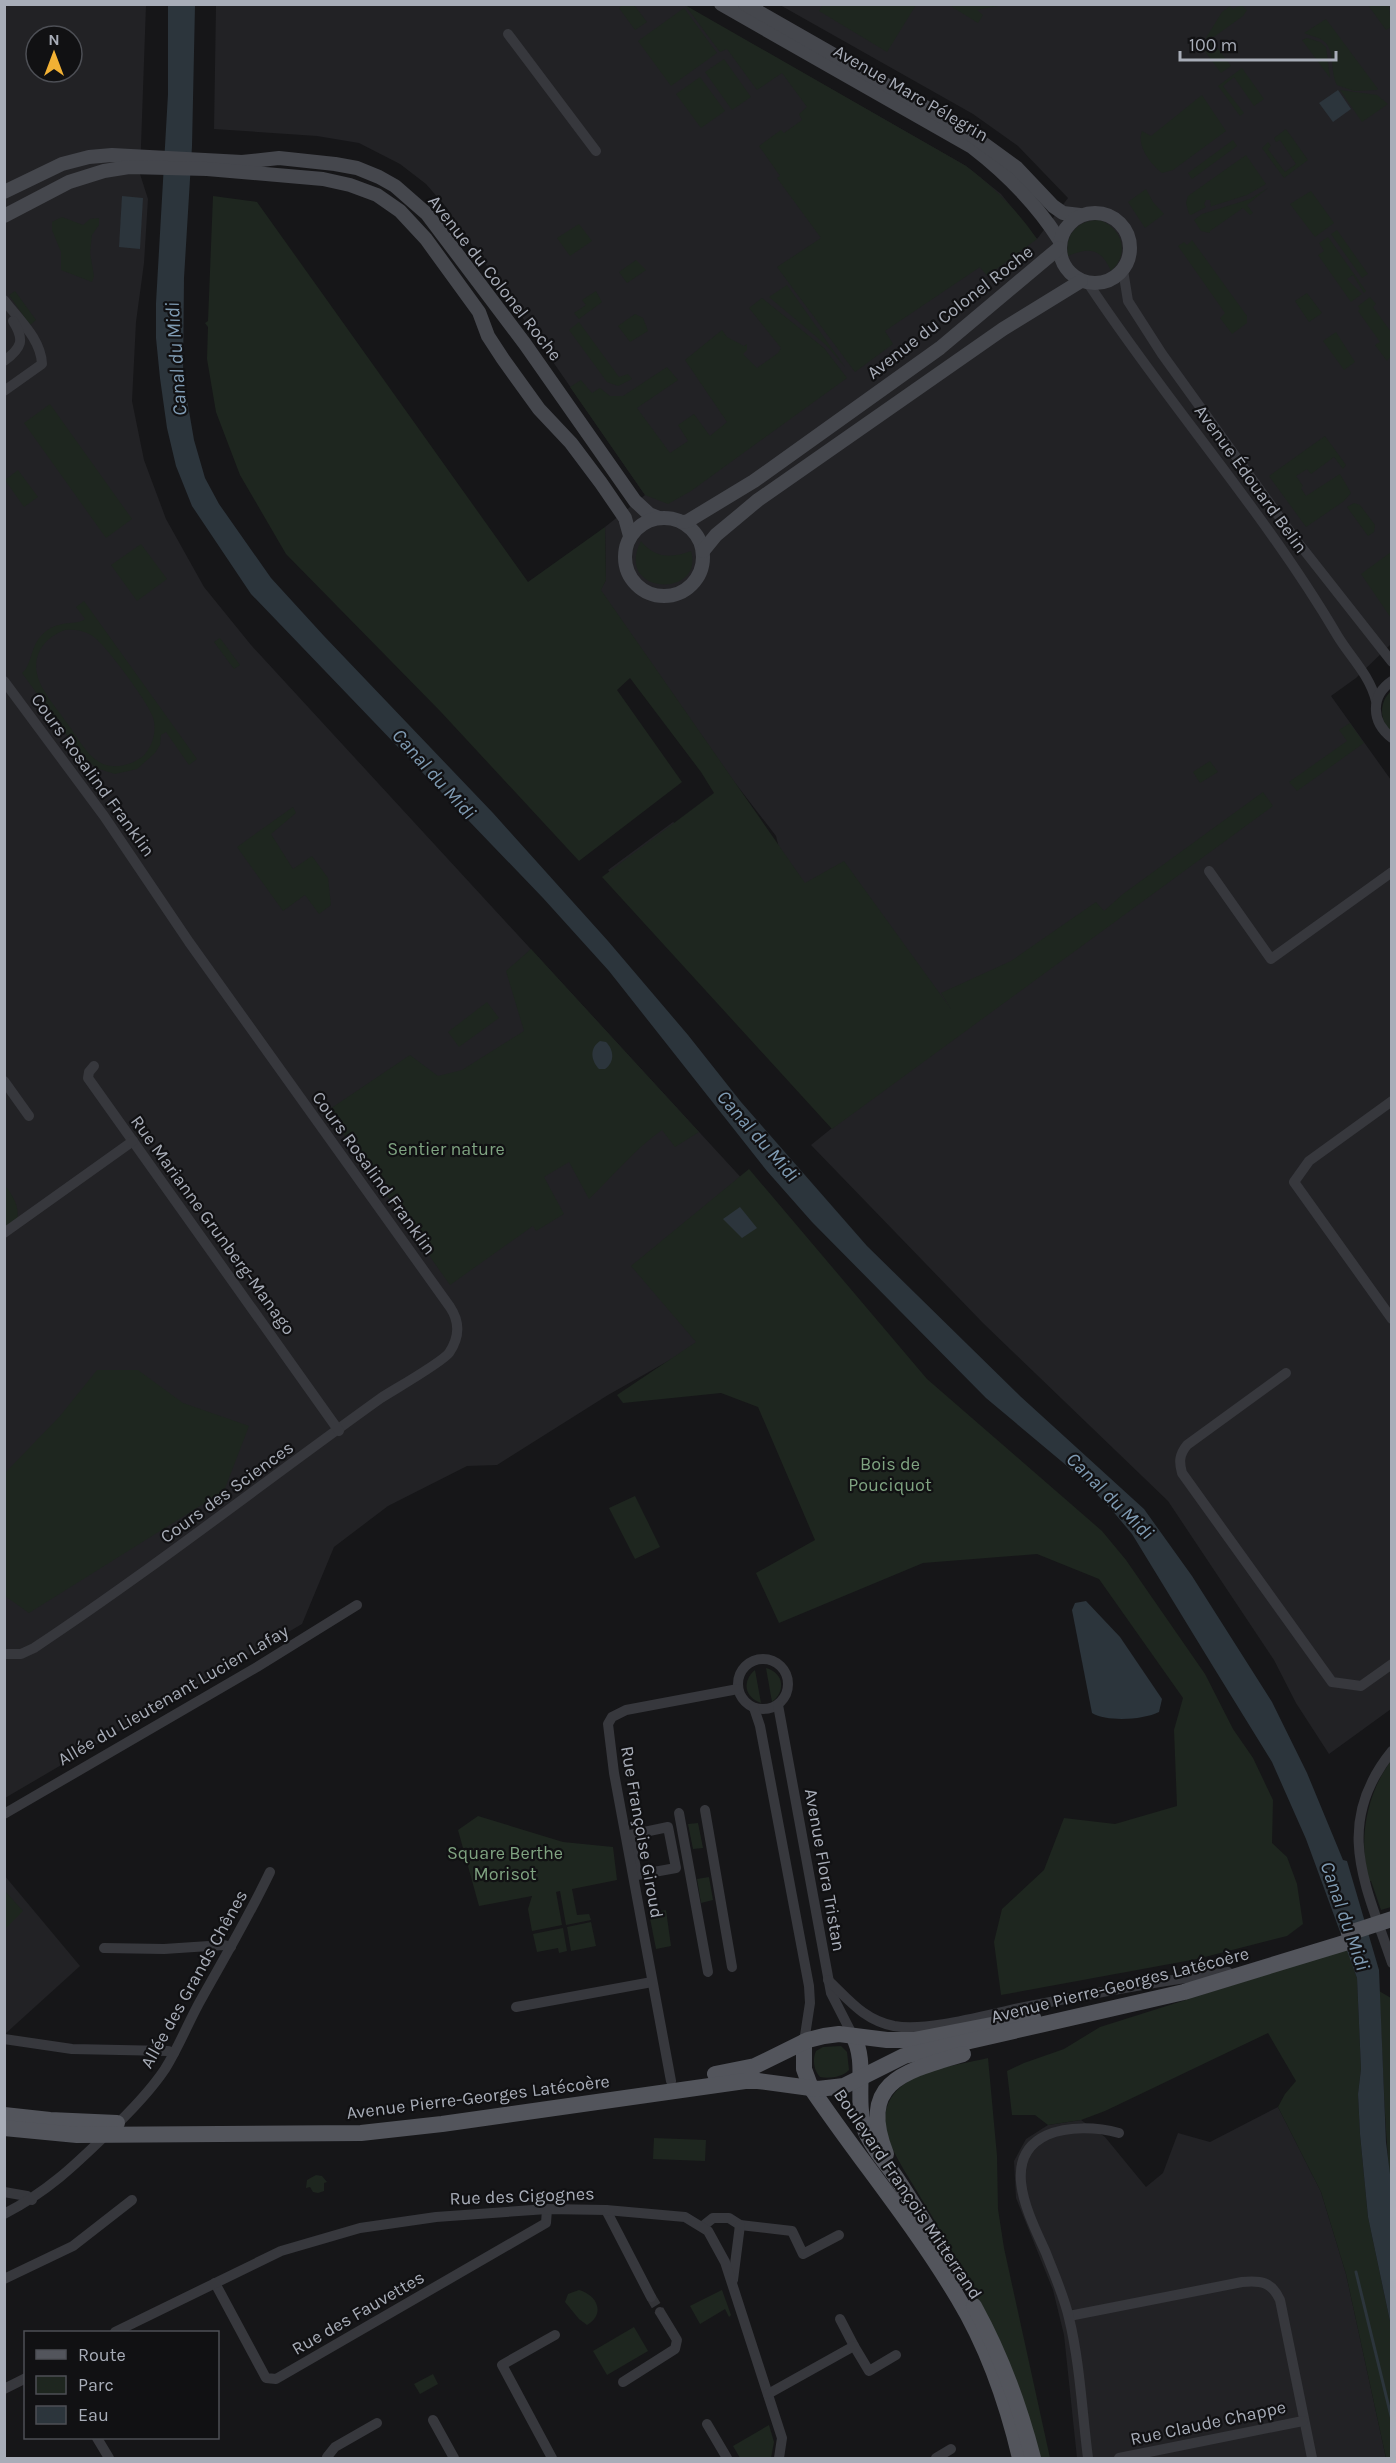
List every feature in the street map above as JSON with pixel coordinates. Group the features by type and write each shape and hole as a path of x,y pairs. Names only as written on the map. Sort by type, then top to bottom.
{"main road":[{"name":"Avenue Pierre-Georges Latécoère","path":"859,2080 904,2056 1134,2005 1234,1978 1392,1920"},
{"name":"Avenue Pierre-Georges Latécoère","path":"1350,1937 1392,1928"},
{"name":"Avenue Pierre-Georges Latécoère","path":"853,2036 894,2040 928,2038 1179,1985 1305,1952"},
{"path":"894,2175 880,2138 877,2111 882,2096 895,2079 921,2066 1099,2018 1134,2005"},
{"path":"824,2036 853,2036 860,2059 859,2080 832,2088 811,2088 804,2069 804,2043 824,2036"},
{"name":"Avenue Pierre-Georges Latécoère","path":"4,2115 113,2128 376,2124 755,2066 804,2043"},
{"name":"Boulevard François Mitterrand","path":"859,2080 859,2105 865,2129 874,2150 894,2175 963,2284 989,2332 1015,2395 1033,2458"},
{"name":"Avenue Pierre-Georges Latécoère","path":"188,2128 362,2133 416,2128 749,2081 811,2088"},
{"name":"Boulevard François Mitterrand","path":"811,2088 886,2190 958,2298 971,2323 1009,2414 1020,2458"},
{"name":"Avenue Pierre-Georges Latécoère","path":"4,2128 77,2135 113,2128"}],"street":[{"name":"Avenue Marc Pélegrin","path":"721,4 972,147 1008,176 1023,192 1059,244"},
{"name":"Avenue Marc Pélegrin","path":"745,4 962,128 1017,168 1053,206 1063,213 1080,215"},
{"path":"508,34 596,151"},
{"path":"4,192 48,170 73,161 103,156 207,164"},
{"name":"Avenue du Colonel Roche","path":"207,164 279,158 335,164 357,168 379,177 411,199 427,214 525,344 635,501 650,514 659,518"},
{"path":"4,216 78,178 145,161"},
{"name":"Avenue du Colonel Roche","path":"207,164 334,180 377,195 400,211 419,230 479,312 497,351 529,396 571,443 601,483 625,519 630,536"},
{"path":"703,551 716,535 758,500 1003,329 1084,282 1107,281 1123,270 1130,254 1130,243 1122,225 1104,214 1080,215 1068,224 1059,244 1066,268 1084,282"},
{"name":"Avenue du Colonel Roche","path":"682,522 688,521 754,481 940,348 1059,244"},
{"name":"Avenue Édouard Belin","path":"1123,270 1128,300 1162,354 1296,540 1392,662"},
{"name":"Avenue Édouard Belin","path":"1084,282 1302,578 1374,692 1379,725 1392,738"},
{"path":"4,300 38,344 42,352 42,364 4,391"},
{"path":"4,308 20,331 21,341 17,352 4,361"},
{"path":"659,518 682,522 697,536 703,551 699,574 689,587 675,595 655,596 636,586 627,572 624,556 630,536 644,523 659,518"},
{"name":"Cours Rosalind Franklin","path":"4,681 116,833 253,1032 450,1307 458,1321 456,1337"},
{"path":"1377,700 1384,687 1392,681"},
{"path":"1209,872 1271,959 1392,872"},
{"name":"Rue Marianne Grunberg-Manago","path":"94,1066 88,1078 339,1431"},
{"path":"4,1081 29,1116"},
{"path":"1392,1101 1309,1161 1294,1182 1392,1319"},
{"path":"4,1233 133,1141"},
{"name":"Cours des Sciences","path":"4,1654 21,1654 42,1643 107,1599 381,1399 445,1357 456,1337"},
{"path":"1286,1374 1186,1445 1181,1452 1179,1464 1182,1473 1332,1682 1361,1686 1392,1664"},
{"name":"Allée du Lieutenant Lucien Lafay","path":"4,1814 257,1667 357,1605"},
{"path":"765,1659 776,1662 784,1669 789,1682 786,1695 778,1705 768,1709 754,1708 745,1702 738,1689 740,1673 751,1662 765,1659"},
{"name":"Rue Françoise Giroud","path":"671,2080 614,1773 608,1724 612,1717 626,1710 738,1689"},
{"name":"Avenue Flora Tristan","path":"778,1705 828,1980 831,1993 853,2036"},
{"name":"Avenue Flora Tristan","path":"754,1708 760,1726 809,1986 810,2003 804,2043"},
{"path":"1392,1751 1373,1779 1364,1801 1359,1820 1358,1842 1363,1878 1392,1963"},
{"path":"705,1810 732,1967"},
{"path":"679,1813 708,1972"},
{"path":"668,1827 676,1868 637,1875 630,1834 668,1827"},
{"name":"Allée des Grands Chênes","path":"4,2214 32,2200 70,2170 154,2085 174,2053 270,1872"},
{"path":"104,1948 164,1949 224,1945 231,1947"},
{"name":"Avenue Pierre-Georges Latécoère","path":"828,1980 853,2007 866,2016 893,2025 912,2027 1123,1987 1228,1972"},
{"path":"516,2007 652,1982"},
{"path":"4,2039 72,2049 174,2053"},
{"path":"1088,2458 1069,2316 1025,2205 1021,2192 1022,2167 1025,2157 1037,2141 1059,2131 1085,2129 1119,2133"},
{"path":"4,2192 27,2196 32,2200"},
{"path":"4,2279 73,2246 132,2200"},
{"name":"Rue des Cigognes","path":"117,2331 281,2251 338,2233 413,2219 547,2209 606,2210 685,2217 703,2226"},
{"name":"Rue des Fauvettes","path":"215,2283 266,2378 276,2379 546,2223 547,2209"},
{"path":"606,2210 651,2297"},
{"path":"780,2458 782,2438 732,2283 715,2241 703,2226 713,2218 729,2218 740,2224 792,2231 803,2254 839,2235"},
{"path":"732,2283 740,2224"},
{"path":"1069,2316 1242,2282 1265,2282 1276,2292 1280,2300 1312,2458"},
{"path":"623,2382 675,2349 677,2340 660,2312"},
{"path":"840,2319 869,2371 896,2355"},
{"path":"552,2458 502,2365 555,2336"},
{"path":"768,2394 854,2346"},
{"path":"4,2389 24,2379"},
{"path":"432,2420 454,2458"},
{"name":"Rue Claude Chappe","path":"1119,2458 1303,2421"},
{"path":"326,2458 335,2447 376,2423"},
{"path":"707,2424 727,2458"},
{"path":"98,2439 107,2458"},
{"path":"936,2458 951,2449"}],"shaded area":[{"path":"4,5 146,5 140,174 148,199 144,263 136,322 132,401 144,460 166,519 204,587 251,645 827,1271 608,1395 497,1465 467,1466 388,1506 334,1547 302,1624 5,1798"},
{"path":"216,5 684,5 966,166 1001,194 1037,239 1068,198 1018,146 973,114 780,5 1391,5 1391,646 1356,678 1331,696 1391,780 1391,1709 1329,1754 1296,1703 1274,1660 1168,1501 983,1323 811,1145 832,1128 608,870 673,822 791,898 776,836 732,779 600,590 606,580 605,527 645,495 446,207 426,184 400,164 359,143 317,136 214,129"},
{"path":"4,1875 80,1966 5,2034 4,2034"},
{"path":"1278,2107 1321,2192 1346,2274 1386,2458 1077,2458 1064,2335 1053,2290 1016,2198 1014,2161 1026,2139 1048,2125 1081,2120 1105,2137 1146,2187 1163,2173 1178,2133 1210,2142"}],"green space":[{"path":"823,4 916,5 887,52 819,11"},
{"path":"623,5 634,5 647,22 635,30 619,8"},
{"path":"685,5 966,166 1004,200 1037,239 987,276 980,267 885,331 893,344 855,372 777,267 821,238 777,178 780,176 759,146 781,130 784,133 802,120 799,114 807,107 782,73 757,90 727,49 720,52"},
{"path":"949,5 1003,5 977,10 983,15 978,23"},
{"path":"1241,5 1247,10 1243,16 1211,39 1231,66 1221,73 1201,46 1222,12 1230,6 1233,9"},
{"path":"1368,5 1389,5 1391,27 1386,30"},
{"path":"684,8 717,53 671,86 638,41"},
{"path":"1326,19 1377,90 1354,91 1337,85 1329,47 1318,38 1304,33"},
{"path":"1307,38 1320,42 1326,47 1330,78 1302,40"},
{"path":"724,59 751,97 732,110 705,72"},
{"path":"1242,68 1264,99 1254,106 1234,77 1223,86 1244,113 1240,116 1218,86"},
{"path":"700,77 725,111 701,128 676,94"},
{"path":"1340,90 1377,95 1388,104 1362,122"},
{"path":"1202,95 1226,131 1173,170 1162,173 1149,160 1143,148 1142,131 1151,136"},
{"path":"1286,129 1308,160 1284,178 1262,148 1268,142 1271,146 1268,149 1285,172 1296,164 1280,140 1276,142 1274,138"},
{"path":"1233,140 1237,146 1192,179 1188,173"},
{"path":"1246,155 1266,184 1247,195 1211,207 1210,200 1206,200 1204,204 1206,207 1189,214 1186,203 1188,196"},
{"path":"1268,188 1247,205 1253,213 1250,215 1243,208 1210,233 1201,231 1194,220 1202,214 1250,199"},
{"path":"1146,189 1153,202 1164,214 1145,228 1128,202"},
{"path":"1311,191 1334,223 1315,237 1290,204"},
{"path":"213,196 257,202 528,582 605,527 606,580 601,590 805,883 844,861 951,1009 941,993 1011,961 1096,902 1104,911 1123,894 1263,792 1273,806 832,1129 602,877 714,793 701,772 630,678 617,690 682,782 579,861 441,712 286,554 240,475 216,412 207,359 208,327 205,323 208,321"},
{"path":"62,217 83,225 90,219 99,218 99,225 92,235 90,253 94,276 92,282 61,270 61,252 52,230 52,222"},
{"path":"1099,220 1114,229 1121,242 1121,257 1111,271 1103,258 1094,252 1082,251 1068,256 1068,242 1074,230 1085,223"},
{"path":"579,224 592,241 570,256 557,238"},
{"path":"1337,230 1368,274 1362,278 1331,234"},
{"path":"1328,237 1366,291 1364,293 1353,275 1347,279 1362,294 1351,302 1318,255 1324,251 1319,243"},
{"path":"1192,240 1247,316 1247,323 1232,334 1220,318 1225,313 1178,246 1184,242 1187,245"},
{"path":"636,260 646,270 627,283 619,272"},
{"path":"787,285 845,367 826,345 769,297"},
{"path":"15,291 36,320 30,325 9,295"},
{"path":"596,291 602,302 579,319 574,313 586,305 582,300"},
{"path":"1307,293 1322,313 1309,322 1295,301"},
{"path":"1370,297 1376,304 1373,307 1391,332 1391,356 1387,361 1375,345 1380,342 1358,311 1360,309 1358,306"},
{"path":"762,298 824,348 847,378 691,491 668,504 645,495 570,387 581,380 592,393 600,388 610,396 623,396 667,367 678,380 637,408 670,453 688,441 678,425 694,414 710,436 727,422 685,360 722,330 727,337 744,346 747,344 747,350 743,354 757,368 778,353 781,348 749,308"},
{"path":"635,314 643,318 648,331 630,342 618,326"},
{"path":"579,322 619,377 628,374 632,379 618,386 607,382 569,330"},
{"path":"1336,332 1355,362 1344,370 1323,341"},
{"path":"50,404 132,519 106,538 24,423"},
{"path":"1325,436 1346,465 1343,469 1334,457 1311,474 1307,469 1296,476 1303,486 1301,488 1306,496 1340,474 1351,493 1344,501 1306,527 1269,476"},
{"path":"18,470 38,497 24,507 5,480"},
{"path":"1354,503 1360,505 1375,525 1374,532 1368,536 1347,507"},
{"path":"641,541 658,554 671,556 691,551 692,567 685,577 674,583 661,584 648,581 639,572 636,559"},
{"path":"141,544 167,579 137,601 111,565"},
{"path":"1391,552 1391,618 1361,574"},
{"path":"84,601 197,759 189,765 166,732 161,735 160,745 155,753 137,769 115,774 96,768 79,752 22,673 28,665 36,643 45,632 57,625 85,619 76,607","holes":["65,630 85,632 97,640 125,672 142,698 152,715 155,726 152,743 142,757 133,762 113,766 97,761 83,746 43,689 36,670 40,650 54,635"]},
{"path":"220,638 240,665 234,669 214,642"},
{"path":"1391,691 1391,732 1384,722 1382,711 1384,700"},
{"path":"1350,723 1364,743 1297,791 1289,782 1347,741 1339,730"},
{"path":"1210,761 1218,772 1200,783 1193,772"},
{"path":"293,807 296,813 271,834 293,869 312,856 328,878 331,905 319,914 305,895 283,911 237,847"},
{"name":"Sentier nature","path":"531,949 699,1132 675,1147 662,1130 633,1154 589,1199 569,1162 544,1177 564,1214 536,1231 533,1226 450,1285 327,1111 410,1055 438,1076 462,1070 524,1031 506,971"},
{"path":"487,1002 499,1018 459,1047 448,1032"},
{"name":"Bois de Pouciquot","path":"749,1169 927,1379 1102,1531 1126,1560 1205,1674 1233,1729 1253,1758 1273,1800 1272,1843 1287,1857 1297,1884 1303,1924 1287,1936 1197,1959 1001,1995 994,1942 1002,1909 1044,1870 1064,1818 1115,1824 1177,1806 1174,1730 1183,1698 1099,1579 1037,1554 923,1563 779,1623 756,1573 815,1540 758,1407 721,1393 623,1403 617,1395 696,1342 631,1266"},
{"path":"4,1184 15,1202 18,1216 17,1222 4,1230"},
{"path":"97,1370 138,1370 183,1403 249,1426 224,1491 29,1613 5,1596 5,1473 60,1416"},
{"path":"635,1496 660,1547 635,1559 609,1508"},
{"path":"766,1668 772,1670 780,1678 781,1683 780,1693 772,1702"},
{"path":"755,1670 761,1703 751,1697 747,1688 748,1679"},
{"path":"1391,1761 1391,1907 1381,1910 1371,1881 1369,1881 1366,1866 1364,1850 1366,1818 1375,1788"},
{"name":"Square Berthe Morisot","path":"478,1816 563,1842 613,1847 617,1880 572,1889 577,1915 589,1914 591,1920 566,1925 560,1891 556,1892 562,1925 532,1931 528,1909 532,1896 479,1906 458,1830"},
{"path":"698,1823 703,1848 693,1849 688,1824"},
{"path":"709,1877 713,1900 701,1903 697,1879"},
{"path":"5,1891 23,1911 5,1929"},
{"path":"666,1910 671,1946 656,1949 649,1913"},
{"path":"591,1922 596,1946 571,1951 567,1927"},
{"path":"563,1928 567,1951 559,1953 558,1948 537,1952 533,1934"},
{"path":"1347,1949 1357,1978 1361,2069 1358,2094 1368,2217 1391,2326 1391,2458 1386,2458 1346,2274 1321,2192 1278,2107 1296,2081 1268,2033 1105,2111 1081,2120 1048,2125 1035,2115 1012,2115 1007,2071 1064,2049 1100,2027"},
{"path":"1379,1991 1391,1998 1391,2190 1385,2115"},
{"path":"841,2046 847,2052 849,2070 836,2077 820,2077 814,2065 816,2051 823,2047"},
{"path":"988,2058 997,2156 998,2209 1004,2248 1050,2458 1041,2458 978,2302 953,2253 898,2158 886,2131 885,2113 888,2104 895,2092 905,2083 932,2071"},
{"path":"654,2138 706,2140 705,2161 653,2159"},
{"path":"316,2175 322,2176 327,2182 324,2183 324,2191 318,2193 313,2192 310,2187 306,2188 307,2180"},
{"path":"579,2290 591,2296 597,2305 596,2316 587,2325 565,2302 568,2294"},
{"path":"722,2290 731,2315 729,2317 725,2309 700,2324 690,2306"},
{"path":"634,2327 648,2351 607,2375 593,2351"},
{"path":"433,2374 438,2384 420,2394 414,2384"},
{"path":"769,2425 774,2442 771,2458 740,2458 733,2446"}],"water":[{"name":"Canal du Midi","path":"168,5 195,5 192,146 184,278 183,376 194,440 205,478 219,504 271,578 493,813 608,941 688,1035 741,1102 867,1246 1020,1396 1144,1509 1192,1576 1272,1702 1307,1773 1343,1860 1347,1861 1379,1970 1386,2142 1392,2190 1391,2326 1368,2217 1358,2094 1361,2069 1357,1978 1306,1839 1272,1762 1132,1534 1079,1476 986,1398 812,1222 767,1171 609,971 543,898 251,594 192,506 176,466 167,428 156,338 168,94"},
{"path":"1338,90 1351,109 1333,122 1319,103"},
{"path":"122,196 143,198 140,249 119,247"},
{"path":"600,1041 606,1042 612,1052 612,1059 605,1069 599,1069 593,1058 594,1047"},
{"path":"740,1207 757,1228 742,1238 723,1219"},
{"path":"1086,1601 1120,1637 1162,1699 1159,1712 1144,1717 1125,1719 1107,1718 1092,1713 1072,1610 1075,1603"}],"waterway":[{"path":"1356,2272 1392,2420"}],"tunnel":[{"path":"651,2297 660,2312"}]}
